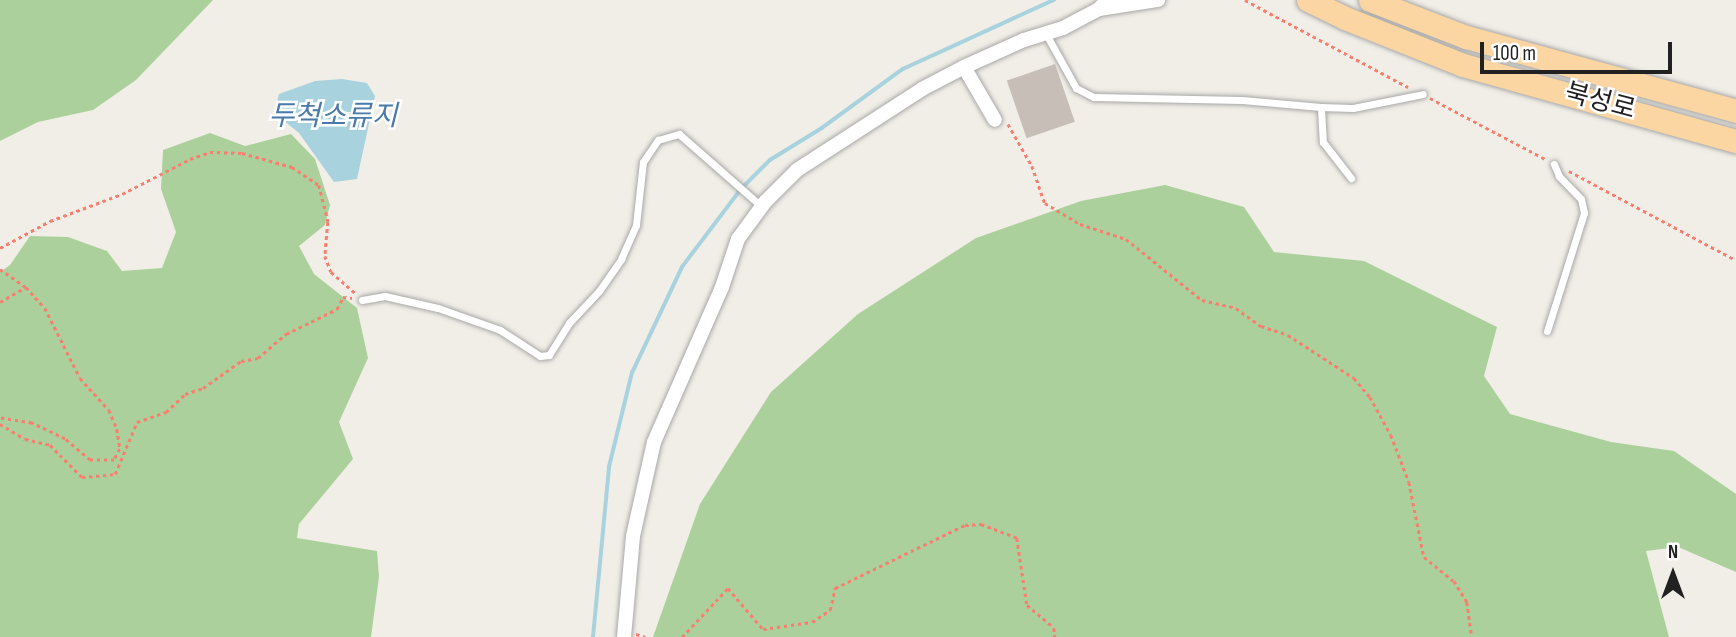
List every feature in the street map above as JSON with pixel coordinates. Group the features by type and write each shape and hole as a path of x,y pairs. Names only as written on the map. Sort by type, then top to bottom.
{"main road":[{"name":"북성로","path":"1308,0 1345,18 1463,65 1736,141"},
{"name":"북성로","path":"1370,0 1466,37 1736,111"}],"street":[{"path":"624,637 633,536 654,442 722,287 738,239 758,204 797,170 922,89 964,67 1046,33 1103,4 1158,0"},
{"path":"964,67 995,120"}],"lane":[{"path":"1046,33 1076,88 1094,97 1242,100 1353,108 1423,94"},
{"path":"1321,107 1323,142 1351,178"},
{"path":"362,300 384,296 438,308 500,330 540,356 549,355 569,323 599,291 621,259 636,225 643,162 658,140 678,134 758,204"},
{"path":"1547,331 1584,214 1581,199 1559,176 1554,164"}],"path":[{"path":"1245,0 1736,260"},
{"path":"995,120 1010,125 1032,166 1045,203 1080,224 1126,239 1202,300 1236,308 1261,326 1288,335 1354,378 1370,397 1391,435 1409,482 1424,557 1454,581 1461,592 1467,603 1472,637"},
{"path":"0,248 50,221 122,194 190,159 210,152 242,153 292,167 319,185 328,222 325,256 331,272 362,300"},
{"path":"0,269 26,287 45,308 80,378 109,410 117,429 120,449 114,460 90,460 65,439 32,423 0,418"},
{"path":"0,302 26,287"},
{"path":"0,424 25,439 50,445 82,477 115,474 137,422 166,412 185,394 203,388 241,361 258,358 286,334 337,309 343,297 362,300"},
{"path":"682,637 728,588 763,629 812,622 830,610 835,588 965,525 981,524 1017,538 1027,605 1054,628 1055,637"}],"green space":[{"path":"0,0 213,0 136,80 93,110 38,122 0,141"},
{"path":"210,133 245,146 291,134 315,159 330,205 325,225 299,246 314,274 357,308 368,358 339,422 353,459 299,524 297,538 377,551 379,577 371,637 0,637 0,272 10,265 30,236 68,237 107,251 122,271 162,268 176,232 161,189 163,150"},
{"path":"1165,185 1244,207 1274,252 1364,261 1497,327 1484,376 1510,414 1611,442 1674,451 1736,494 1736,572 1678,547 1646,551 1669,637 653,637 700,504 771,392 858,314 976,238 1081,201"}],"water":[{"name":"두척소류지","path":"342,79 367,83 375,96 357,179 334,182 299,133 278,116 277,102 279,94 315,81"}],"building":[{"path":"1055,64 1075,122 1027,138 1007,81"}],"waterway":[{"path":"593,637 609,467 632,373 682,267 741,189 770,160 822,128 903,69 1054,0"}]}
